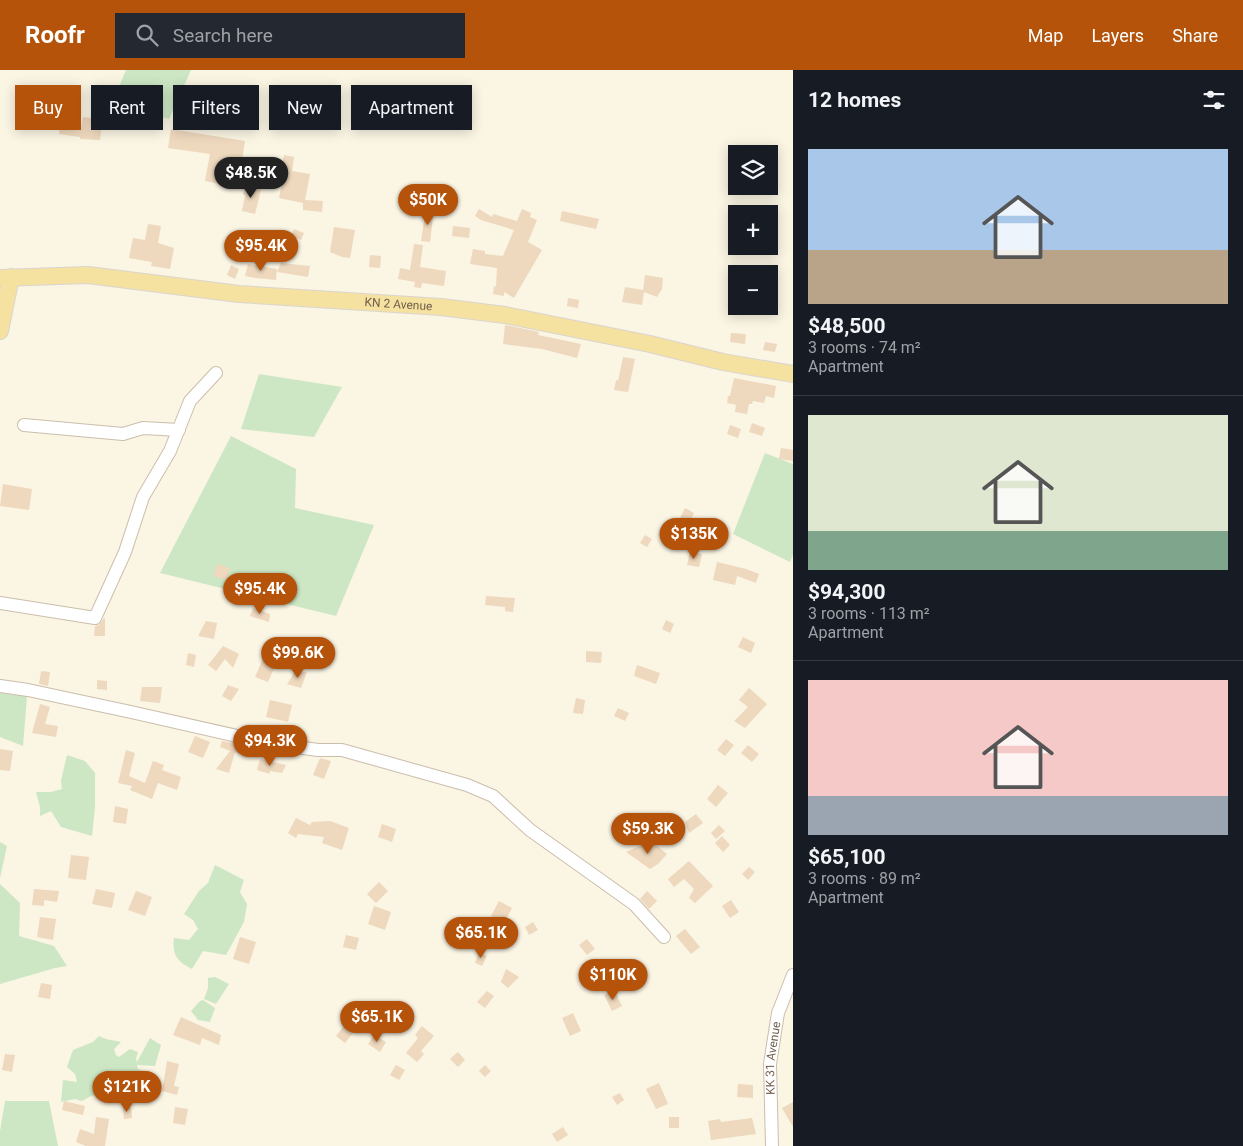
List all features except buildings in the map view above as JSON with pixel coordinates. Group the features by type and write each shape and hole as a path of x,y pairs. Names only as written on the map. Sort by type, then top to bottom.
{"main road":[{"name":"KN 2 Avenue","path":"6,277 88,274 239,294 441,307 524,319 650,344 723,362 793,374"},
{"path":"0,331 6,277"}],"street":[{"path":"0,603 95,618 126,552 143,497 170,451 190,401 216,374"},
{"path":"24,425 123,434 143,428 179,430"},
{"path":"0,686 28,690 268,743 318,750 342,750 467,785 494,796 530,830 634,904 664,937"},
{"name":"KK 31 Avenue","path":"772,1146 770,1064 778,1013 793,975"}],"green space":[{"path":"126,70 191,70 184,85 173,85 173,110 169,119 163,118 163,85 120,85"},
{"path":"259,374 342,387 314,437 241,429"},
{"path":"231,436 296,469 295,508 374,525 336,616 160,573"},
{"path":"765,453 793,464 793,555 790,562 733,534"},
{"path":"0,689 10,690 27,697 23,746 0,737"},
{"path":"67,755 85,761 95,773 95,807 92,836 61,827 51,811 40,816 36,792 51,792 62,789 61,781"},
{"path":"0,842 7,846 0,878"},
{"path":"215,865 244,880 240,892 247,904 244,922 226,955 203,951 192,969 177,957 174,949 174,938 189,940 198,929 193,920 184,914 199,891 208,883"},
{"path":"0,884 20,903 19,936 54,946 67,966 0,984"},
{"path":"215,977 229,984 216,1004 204,999 208,988 208,978"},
{"path":"203,1000 215,1008 210,1022 198,1020 191,1011"},
{"path":"99,1036 121,1042 114,1049 119,1057 130,1049 138,1052 137,1062 150,1038 161,1045 155,1066 137,1065 138,1069 153,1074 151,1087 146,1089 156,1093 152,1100 142,1103 126,1091 116,1093 112,1100 97,1095 82,1101 75,1099 61,1102 63,1080 77,1082 75,1074 67,1067 73,1050 93,1042"},
{"path":"5,1101 49,1101 58,1146 0,1146 0,1131"}]}
